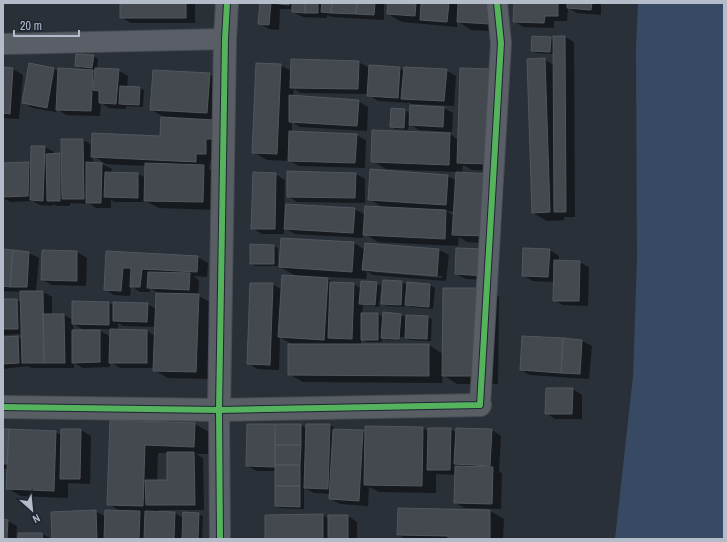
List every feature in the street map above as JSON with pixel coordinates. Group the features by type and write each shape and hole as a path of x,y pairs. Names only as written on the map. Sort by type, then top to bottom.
{"street":[{"path":"220,539 219,410 225,39 227,3"},
{"path":"3,406 219,410 480,405 501,43 497,3"},
{"path":"3,44 225,39"}],"water":[{"path":"638,3 724,3 724,539 615,539 633,376 637,259 636,47"}],"building":[{"path":"120,3 186,3 186,18 120,18"},
{"path":"260,3 271,3 269,25 258,24"},
{"path":"271,3 289,3 289,5"},
{"path":"292,3 305,3 305,13 292,12"},
{"path":"305,3 318,3 318,13 305,13"},
{"path":"322,3 332,3 331,13 321,12"},
{"path":"332,3 357,3 356,14 331,13"},
{"path":"357,3 375,3 374,15 356,14"},
{"path":"388,3 416,3 415,16 387,14"},
{"path":"421,3 449,3 447,22 420,20"},
{"path":"458,3 491,3 490,24 457,22"},
{"path":"514,3 558,3 558,16 545,16 544,23 513,22"},
{"path":"567,3 592,3 591,10 567,8"},
{"path":"532,36 551,37 550,52 531,51"},
{"path":"553,36 565,36 566,212 554,212"},
{"path":"76,54 94,55 92,68 75,66"},
{"path":"545,58 550,212 532,213 527,59"},
{"path":"291,59 359,61 358,89 290,88"},
{"path":"29,63 54,68 47,108 22,103"},
{"path":"256,63 281,64 277,154 252,153"},
{"path":"369,65 400,67 398,98 367,96"},
{"path":"3,67 13,68 10,114 3,113"},
{"path":"404,67 447,69 444,101 401,99"},
{"path":"58,68 93,70 91,111 56,110"},
{"path":"95,68 119,69 116,104 99,103 99,91 93,90"},
{"path":"460,68 491,69 487,164 457,163"},
{"path":"153,70 210,73 207,113 150,110"},
{"path":"120,86 140,87 139,105 119,104"},
{"path":"289,95 359,100 357,126 289,122"},
{"path":"410,105 444,107 443,127 409,125"},
{"path":"391,108 405,109 404,128 390,127"},
{"path":"161,117 215,120 214,139 206,139 206,154 196,154 196,162 91,157 92,133 160,136"},
{"path":"372,130 450,133 449,165 371,162"},
{"path":"289,131 357,134 355,163 288,161"},
{"path":"61,139 83,139 84,199 62,199"},
{"path":"31,146 45,146 43,201 30,200"},
{"path":"60,153 60,201 47,201 46,154"},
{"path":"29,162 28,196 3,197 3,163"},
{"path":"86,162 102,163 101,203 86,203"},
{"path":"145,163 204,165 203,202 144,201"},
{"path":"370,169 448,175 446,205 368,200"},
{"path":"287,171 356,173 355,198 287,197"},
{"path":"105,172 138,173 138,198 104,197"},
{"path":"253,172 276,173 275,229 251,229"},
{"path":"456,172 490,174 487,236 452,235"},
{"path":"286,204 355,208 353,233 284,229"},
{"path":"365,206 446,210 445,239 363,235"},
{"path":"281,238 354,242 352,272 279,267"},
{"path":"365,243 439,249 437,276 362,270"},
{"path":"250,244 274,245 274,264 250,264"},
{"path":"456,248 486,249 485,276 455,274"},
{"path":"523,248 550,249 548,277 522,276"},
{"path":"3,249 13,250 10,287 3,286"},
{"path":"13,250 29,252 27,287 10,287"},
{"path":"42,250 77,251 77,281 41,280"},
{"path":"106,251 198,256 197,272 142,269 140,287 130,287 131,268 123,268 121,291 104,290"},
{"path":"554,260 580,261 579,301 553,301"},
{"path":"148,272 190,273 189,290 147,288"},
{"path":"282,275 328,278 324,340 278,337"},
{"path":"383,280 402,281 401,305 381,304"},
{"path":"361,281 377,282 375,305 359,304"},
{"path":"330,282 354,283 352,339 328,338"},
{"path":"407,282 430,284 429,307 405,305"},
{"path":"250,283 273,283 270,365 247,364"},
{"path":"443,288 485,288 485,376 442,376"},
{"path":"20,291 43,291 44,363 22,363"},
{"path":"156,293 199,294 196,372 153,371"},
{"path":"3,299 17,299 18,329 3,329"},
{"path":"72,301 109,302 109,325 72,324"},
{"path":"113,302 148,303 147,322 113,321"},
{"path":"383,312 401,314 399,339 381,338"},
{"path":"361,313 378,313 378,340 361,340"},
{"path":"43,314 64,314 65,363 44,363"},
{"path":"406,315 428,316 427,339 405,338"},
{"path":"110,329 147,330 147,363 109,363"},
{"path":"72,330 100,330 100,362 72,363"},
{"path":"18,336 19,363 3,364 3,337"},
{"path":"522,336 563,338 561,373 520,370"},
{"path":"563,338 582,340 580,374 561,373"},
{"path":"288,344 429,344 429,376 288,375"},
{"path":"546,388 573,388 572,414 545,414"},
{"path":"110,420 195,423 194,447 145,445 143,506 107,505"},
{"path":"247,424 275,424 275,467 246,466"},
{"path":"276,424 301,424 301,445 275,445"},
{"path":"306,424 330,424 328,489 304,488"},
{"path":"365,426 423,427 422,486 364,485"},
{"path":"428,428 451,428 450,470 427,470"},
{"path":"456,428 492,429 490,466 454,464"},
{"path":"3,429 9,429 7,464 3,464"},
{"path":"9,429 56,431 54,491 6,489"},
{"path":"61,429 81,429 80,479 60,479"},
{"path":"333,429 363,430 359,501 329,499"},
{"path":"275,445 301,445 300,465 275,465"},
{"path":"167,452 194,452 195,505 146,505 145,480 167,480"},
{"path":"275,465 300,465 300,486 275,486"},
{"path":"455,466 493,467 492,504 454,503"},
{"path":"275,486 300,486 300,507 275,506"},
{"path":"398,508 490,510 490,539 448,539 448,536 397,535"},
{"path":"96,510 97,539 52,539 51,512"},
{"path":"105,510 140,511 139,539 104,539"},
{"path":"145,511 175,512 174,539 144,539"},
{"path":"183,512 199,513 198,539 182,539"},
{"path":"323,514 323,539 265,539 265,515"},
{"path":"328,515 348,515 348,539 328,539"},
{"path":"3,519 8,520 7,539 3,539"},
{"path":"18,533 42,533 43,539 18,539"}],"cycle path":[{"path":"220,539 219,410 225,39 227,3"},
{"path":"3,407 219,410 480,405 501,43 497,3"}]}
